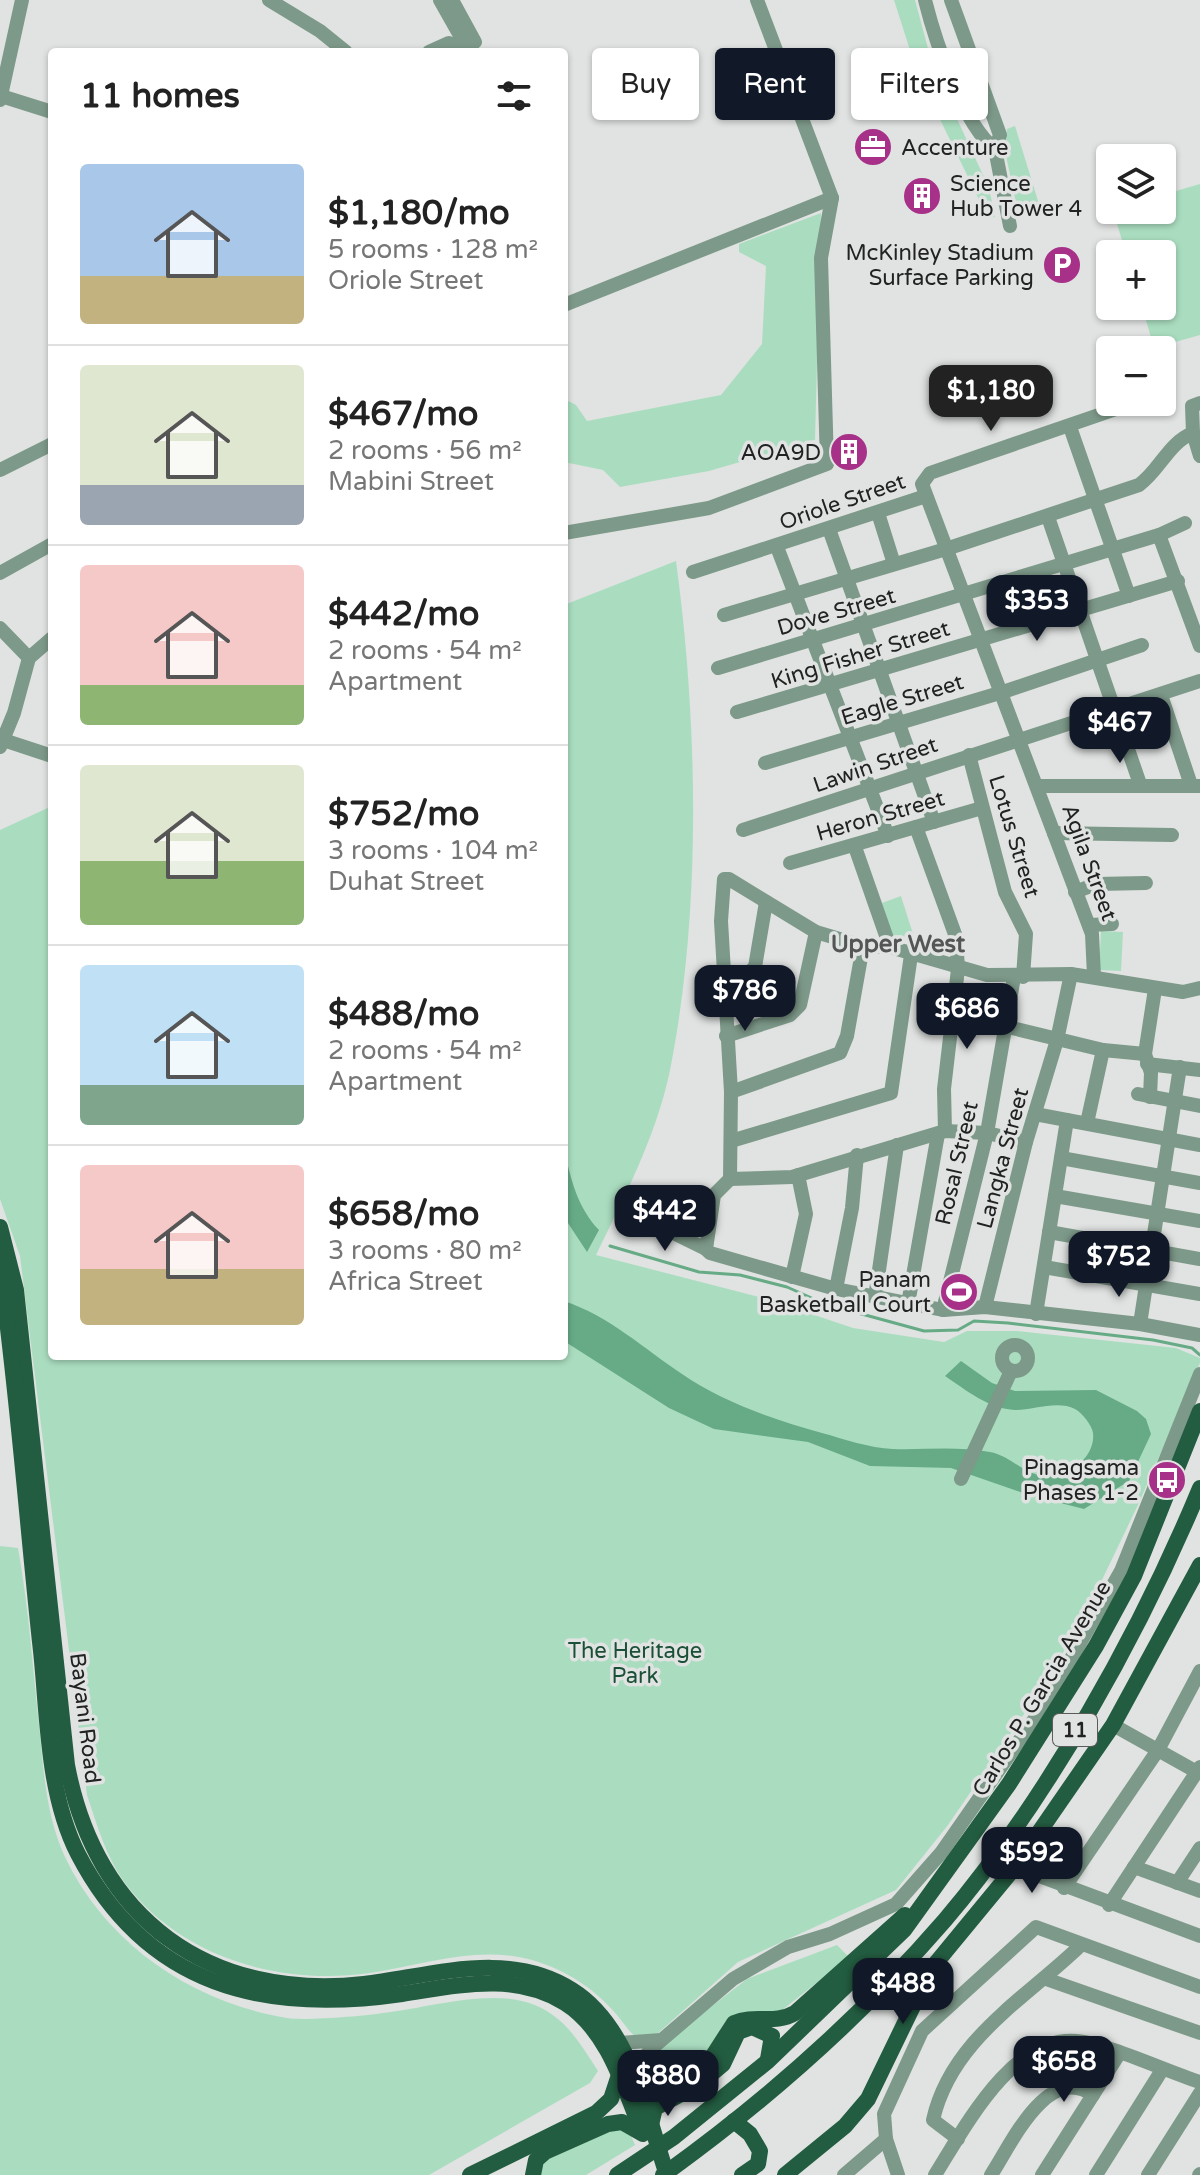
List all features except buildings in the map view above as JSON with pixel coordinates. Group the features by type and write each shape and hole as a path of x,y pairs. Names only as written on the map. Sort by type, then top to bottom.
{"main road":[{"name":"Bayani Road","path":"0,1227 73,1795 106,1872 133,1918 211,1966 283,1992 347,2000 485,1983 527,1987 556,1998 581,2016 628,2076"},
{"name":"Bayani Road","path":"0,1266 10,1291"},
{"name":"Carlos P. Garcia Avenue","path":"617,2175 674,2137 768,2061 881,1954 939,1883 1009,1784 1096,1646 1134,1576 1200,1411"},
{"name":"11","path":"665,2175 791,2074 917,1952 973,1886 1032,1803 1158,1588 1200,1488"},
{"path":"785,2175 858,2113 887,2064 931,1969 1015,1867 1116,1726 1199,1572"},
{"path":"470,2175 596,2113 628,2076 645,2089 670,2089 710,2062 734,2023 750,2018 779,2020 795,2013 939,1883"},
{"path":"771,2175 843,2116 870,2078 910,1990 917,1952"},
{"path":"881,1954 898,1971"},
{"name":"Bayani Road","path":"283,1992 462,1969 507,1968 550,1979 572,1990 603,2018 620,2043 647,2132 665,2175"},
{"path":"533,2175 536,2160 545,2152 608,2124 622,2122 647,2132 655,2108 698,2085 723,2064 738,2032 752,2027 772,2036 768,2061"},
{"path":"734,2121 750,2134 760,2151 758,2164 742,2175"},
{"name":"Bayani Road","path":"647,2132 656,2175"},
{"path":"607,2175 639,2161"}],"street":[{"path":"22,0 1,98 48,111"},
{"path":"269,0 320,31 341,48"},
{"path":"440,0 470,48"},
{"path":"452,0 470,48"},
{"path":"568,532 709,508 827,464 821,258 832,198 757,0"},
{"path":"925,0 966,107 982,140 995,149"},
{"path":"951,0 1000,135 995,149 1010,226"},
{"path":"438,48 449,43 470,48"},
{"path":"568,303 832,198"},
{"path":"1197,403 1193,433 1200,456"},
{"name":"Oriole Street","path":"693,572 926,496 922,484 930,473 1098,416"},
{"path":"1070,427 1129,596"},
{"path":"724,615 1097,501 1149,477 1177,442 1193,433"},
{"path":"0,470 48,446"},
{"name":"Agila Street","path":"926,496 1039,786 1089,925 1096,954 1094,976"},
{"path":"878,513 894,564"},
{"path":"1048,517 1140,784"},
{"name":"Dove Street","path":"718,668 863,627 1064,562 1159,535 1185,523"},
{"path":"829,529 934,822"},
{"path":"1159,535 1200,646"},
{"path":"0,573 48,546"},
{"path":"777,547 888,836"},
{"name":"King Fisher Street","path":"737,712 1178,581"},
{"path":"0,628 29,658"},
{"path":"48,641 29,658 7,711 1,742 48,755"},
{"name":"Eagle Street","path":"765,763 1003,692 1142,645"},
{"name":"Lawin Street","path":"743,830 1200,681"},
{"path":"1039,786 1195,786 1161,695"},
{"name":"Lotus Street","path":"969,755 1005,892 1026,934 1019,977"},
{"name":"Heron Street","path":"790,863 855,847 982,808"},
{"path":"908,1304 942,1133 958,969 956,937 916,827"},
{"path":"1054,833 1172,835"},
{"path":"855,847 890,947"},
{"path":"730,1179 731,1092 723,979 724,879 816,932 863,946 890,947 958,969 1019,977 1094,976 1183,992 1200,988"},
{"path":"1075,892 1096,884 1146,883"},
{"path":"723,979 748,973 755,967 766,902"},
{"path":"1089,925 1112,924"},
{"path":"726,1036 790,1015 800,1005 816,932"},
{"path":"731,1092 840,1053 847,1036 863,946"},
{"path":"731,1141 891,1093 911,955"},
{"name":"Langka Street","path":"985,1307 1026,1142 1057,1040 1071,974"},
{"name":"Rosal Street","path":"943,1310 987,1133 1019,977"},
{"path":"1155,989 1146,1059 1151,1073 1144,1096 1200,1106"},
{"path":"1008,1027 1200,1070"},
{"path":"1087,1123 1103,1050"},
{"path":"1140,1324 1180,1067"},
{"path":"1035,1114 1200,1145"},
{"path":"1036,1314 1067,1120"},
{"path":"708,1251 714,1195 730,1179 798,1175 857,1155 942,1133 987,1133 1026,1142"},
{"path":"875,1298 897,1145"},
{"path":"836,1289 852,1208 857,1155"},
{"path":"1061,1158 1200,1183"},
{"path":"792,1277 806,1214 798,1175"},
{"path":"1055,1196 1200,1221"},
{"path":"643,1218 708,1251 875,1298 943,1310 985,1307 1140,1324 1200,1335"},
{"path":"1049,1232 1200,1259"},
{"path":"1044,1267 1200,1294"},
{"path":"961,1479 1010,1373"},
{"path":"628,2076 662,2040 754,1965 788,1947 830,1934 896,1904 941,1853 1047,1701 1121,1571 1200,1374"},
{"path":"1064,1888 1158,1750 1200,1671"},
{"path":"1109,1905 1199,1770 1116,1726"},
{"path":"1177,1883 1200,1848"},
{"path":"1015,1867 1109,1905 1200,1936"},
{"path":"1134,1867 1200,1891"},
{"path":"898,2175 886,2139 884,2114 922,2031 1036,1927 1200,1987"},
{"path":"958,2139 933,2120 938,2097 949,2074 963,2052 1081,1945"},
{"path":"1046,1979 1200,2033"},
{"path":"620,2043 662,2040"},
{"path":"935,2175 1000,2078 1033,2053 1057,2041 1079,2040 1200,2082"},
{"path":"1042,2175 1119,2054"},
{"path":"1096,2175 1162,2070"},
{"path":"991,2175 1033,2110 1049,2094 1068,2085 1081,2087 1093,2095"},
{"path":"1148,2175 1200,2093"},
{"path":"847,2174 886,2139"}],"green space":[{"path":"894,0 915,0 928,48 909,48"},
{"path":"940,120 958,120 989,188 995,217 988,218"},
{"path":"1015,126 1042,214 1017,208 1005,151 1007,129"},
{"path":"1200,184 1200,335 1176,342 1176,336 1151,336 1146,320 1176,320 1176,240 1122,240 1117,224 1176,224 1176,191"},
{"path":"821,213 815,440 709,471 620,487 603,470 568,463 568,401 576,405 587,421 721,395 762,344 766,266 739,252 739,244"},
{"name":"The Heritage Park","path":"676,561 689,687 692,752 692,884 680,1013 669,1075 656,1122 638,1167 596,1255 767,1299 853,1328 944,1342 967,1331 1017,1331 1176,1348 1200,1358 1138,1505 1090,1605 1048,1679 948,1825 896,1890 738,1962 657,2034 637,2038 599,1996 579,1981 532,1960 471,1955 336,1976 268,1970 235,1961 174,1931 148,1909 125,1883 112,1862 87,1795 20,1256 0,1199 0,830 48,808 48,1360 568,1360 568,603"},
{"path":"901,896 913,934 894,940 882,903"},
{"path":"1101,931 1123,932 1121,971 1099,970"},
{"path":"0,1546 18,1548 45,1781 59,1842 83,1889 104,1917 129,1942 186,1983 252,2010 287,2018 362,2015 474,1999 526,2002 560,2020 576,2038 598,2071 590,2083 429,2175 0,2175"},
{"path":"837,1945 849,1957 781,2011 728,2018 709,2052 686,2073 661,2080 645,2075 643,2065 658,2048 747,1979"},
{"path":"622,2127 629,2131 635,2145 586,2175 538,2175 547,2154"}],"shaded area":[{"path":"568,1166 580,1202 599,1230 587,1252 568,1223"},
{"path":"568,1302 611,1324 682,1374 732,1402 786,1422 866,1445 893,1449 990,1452 1045,1476 1063,1474 1085,1458 1093,1442 1093,1433 1078,1411 1061,1405 1015,1410 987,1402 945,1376 961,1361 992,1383 1015,1391 1096,1390 1137,1411 1146,1419 1151,1434 1129,1481 1084,1509 1029,1495 951,1468 870,1466 808,1442 714,1429 669,1408 568,1344"}],"waterway":[{"path":"610,1246 699,1272 740,1275 787,1287 825,1304 924,1331 958,1330 974,1321 1008,1323 1153,1340 1192,1348 1200,1355"}],"place":[{"name":"Accenture","path":"873,147"},
{"name":"Science Hub Tower 4","path":"922,196"},
{"name":"McKinley Stadium Surface Parking","path":"1062,265"},
{"name":"AOA9D","path":"849,452"},
{"name":"Panam Basketball Court","path":"959,1292"},
{"name":"Pinagsama Phases 1-2","path":"1167,1480"}],"district":[{"name":"Upper West","path":"898,944"}]}
